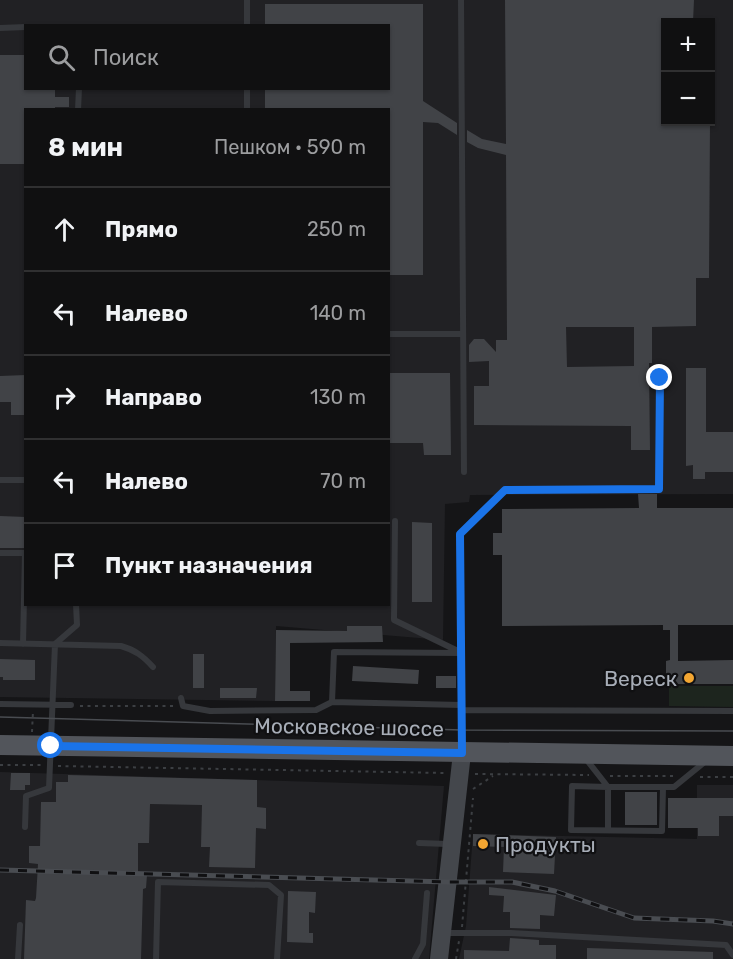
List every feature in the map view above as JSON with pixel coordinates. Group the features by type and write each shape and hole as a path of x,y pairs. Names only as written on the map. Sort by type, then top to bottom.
{"main road":[{"name":"Московское шоссе","path":"0,745 50,756 462,753 733,756"},
{"path":"439,959 462,753"}],"lane":[{"path":"247,0 247,24"},
{"path":"461,0 464,472"},
{"path":"0,28 24,27"},
{"path":"78,108 79,90"},
{"path":"247,90 247,108"},
{"path":"390,334 463,333"},
{"path":"462,753 460,534 505,490 659,489 660,378"},
{"path":"0,480 24,480"},
{"path":"395,521 394,620 461,652"},
{"path":"0,553 24,553"},
{"path":"23,644 24,598"},
{"path":"25,827 26,796 49,788 55,644 76,624 76,606"},
{"path":"0,643 120,645 134,649 153,667"},
{"path":"332,702 334,652 461,652"},
{"path":"181,698 183,706 210,711 316,710 332,702 462,707 733,711"},
{"path":"0,704 71,705"},
{"path":"582,753 608,787 608,830"},
{"path":"663,787 662,831 571,830 572,786 674,787 712,756"},
{"path":"419,843 452,844"},
{"path":"156,959 158,882 269,885 281,895 277,959"},
{"path":"415,959 423,944 428,893"},
{"path":"18,959 20,924"},
{"path":"442,933 511,933 726,945 733,955"}],"path":[{"path":"71,705 170,707"},
{"path":"0,765 50,756 460,774 733,777"},
{"path":"456,959 461,933 473,789 495,774"}],"shaded area":[{"path":"0,0 733,0 733,494 470,495 469,502 445,504 443,640 276,626 275,701 0,697"},
{"path":"669,686 733,686 733,707 669,706"},
{"path":"0,772 444,786 429,959 0,959"},
{"path":"697,785 733,785 733,959 459,959 466,926 473,834 697,839"}],"building":[{"path":"505,0 694,0 693,18 661,18 661,126 710,126 709,278 696,278 696,326 652,327 652,363 649,363 650,450 631,450 631,426 474,425 474,386 489,386 489,361 469,362 469,345 474,339 484,339 496,352 496,340 507,340 506,155 478,148 467,142 467,130 482,139 506,144","holes":["566,327 634,327 634,366 567,367"]},
{"path":"265,4 423,4 423,101 457,123 457,135 438,123 423,122 423,275 390,275 390,108 265,108 265,90 390,90 390,24 265,24"},
{"path":"0,55 24,55 24,90 55,90 55,97 69,97 69,107 24,108 24,164 0,164"},
{"path":"686,368 706,368 706,432 733,432 733,472 705,472 705,479 693,479 693,465 686,466"},
{"path":"390,373 450,373 451,455 424,455 423,443 390,443"},
{"path":"24,375 24,415 11,415 11,402 0,402 0,376"},
{"path":"638,494 657,494 657,508 733,508 733,625 678,625 678,661 733,660 733,684 666,684 666,661 670,660 670,630 663,630 663,625 502,626 502,555 493,555 493,533 502,533 502,509 639,508"},
{"path":"0,516 24,517 24,548 0,548"},
{"path":"412,522 432,523 432,602 412,602"},
{"path":"347,626 382,626 383,642 290,643 290,691 310,691 310,701 275,701 276,630 347,631"},
{"path":"193,654 204,654 204,688 193,688"},
{"path":"0,659 35,660 35,680 3,680 3,677 0,677"},
{"path":"353,666 419,670 418,684 352,681"},
{"path":"436,676 456,676 456,688 436,688"},
{"path":"220,688 257,688 256,698 220,698"},
{"path":"11,773 30,773 30,785 25,785 25,790 10,790"},
{"path":"68,775 257,780 257,807 266,808 266,829 256,828 255,868 209,867 210,847 201,847 202,805 150,804 149,843 138,843 138,875 147,875 146,888 143,889 141,959 24,959 26,900 35,901 36,898 38,864 29,863 29,846 40,846 41,802 56,802 56,782 68,782"},
{"path":"625,792 657,792 657,825 625,825"},
{"path":"668,798 733,798 733,816 719,816 719,836 698,836 698,828 668,828"},
{"path":"473,834 556,837 554,874 503,872 504,847 473,846"},
{"path":"489,887 556,895 554,916 540,915 540,929 510,928 510,912 503,912 504,896 489,895"},
{"path":"288,891 316,892 315,913 309,912 309,933 313,933 313,943 287,942"},
{"path":"510,938 539,940 539,945 556,945 556,959 464,959 464,950 509,951"},
{"path":"587,948 713,952 713,959 587,959"}],"tram line":[{"path":"0,717 462,730 733,731"}],"railway":[{"path":"0,870 512,882 555,891 634,918 733,924"}],"place":[{"name":"Вереск","path":"689,678"},
{"name":"Продукты","path":"483,844"}],"route":[{"path":"51,746 462,753 460,534 505,490 659,489 660,378"}]}
